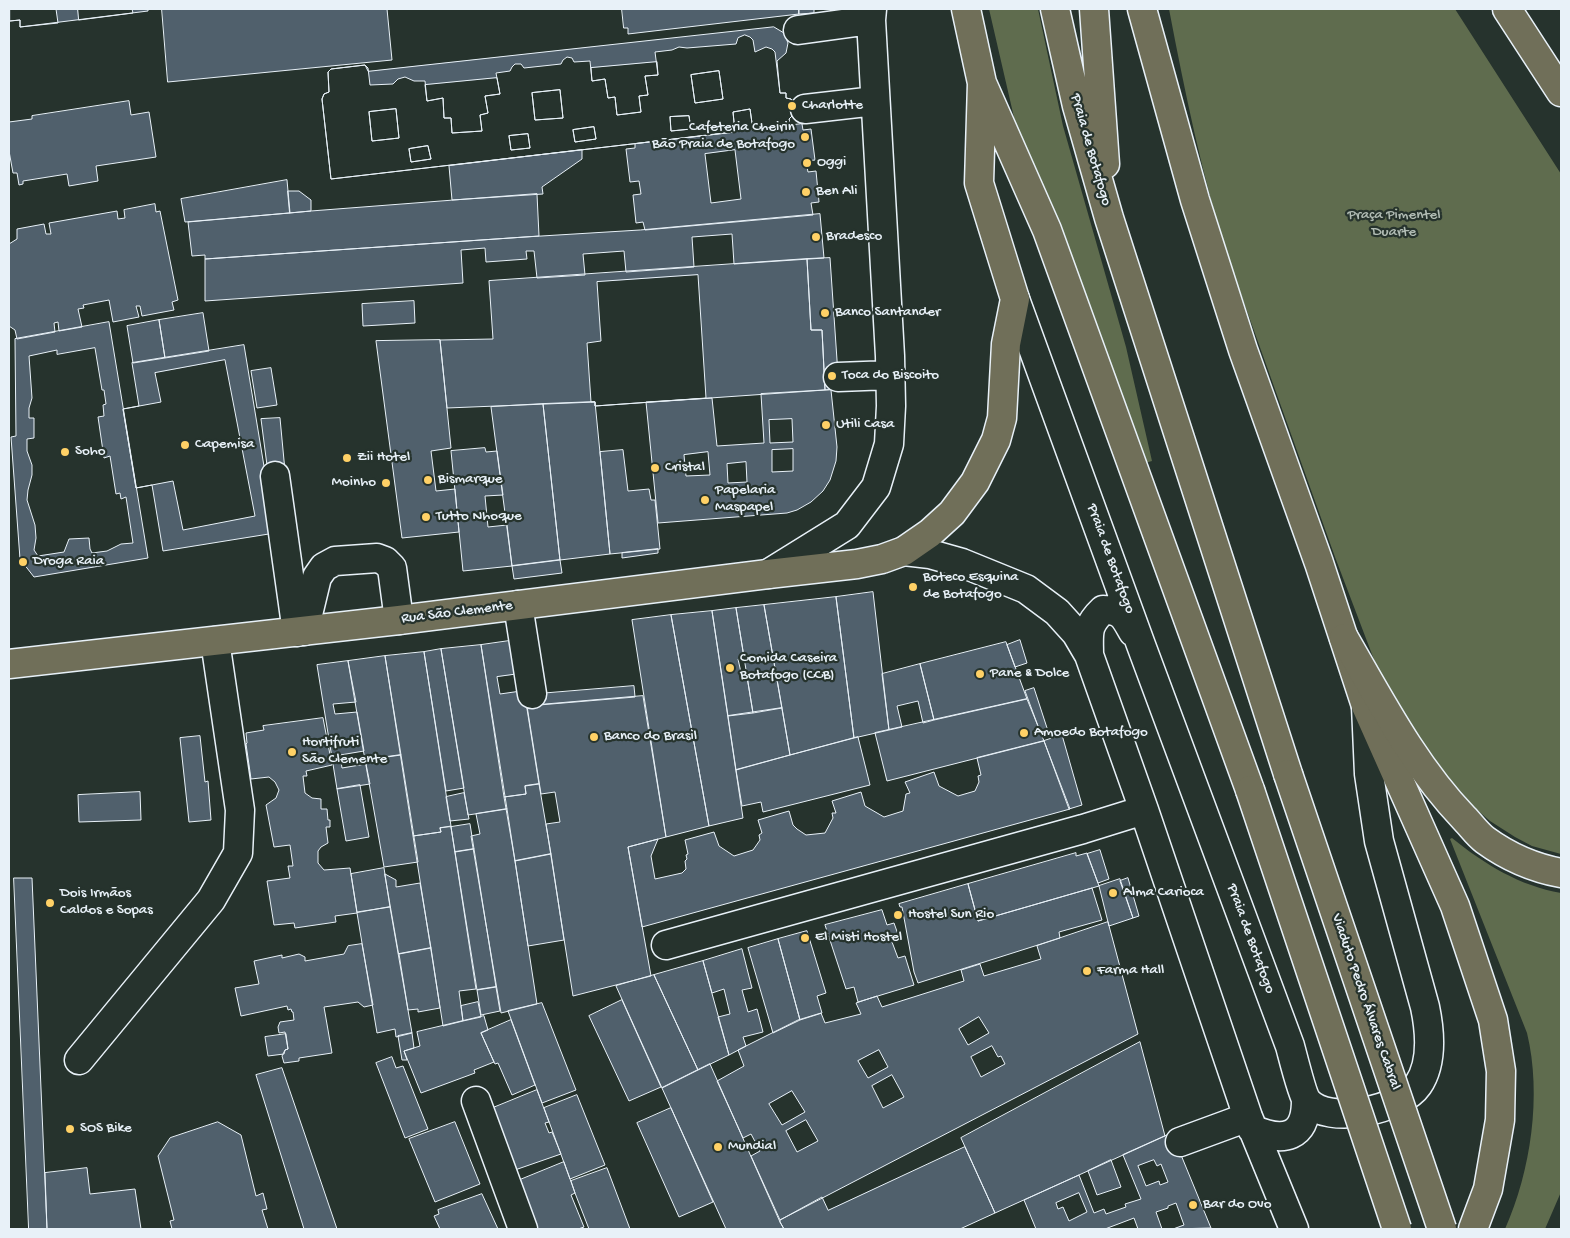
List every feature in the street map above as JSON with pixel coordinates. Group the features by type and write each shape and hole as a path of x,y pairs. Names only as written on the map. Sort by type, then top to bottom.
{"main road":[{"name":"Praia de Botafogo","path":"966,9 982,83 1047,230 1250,790 1398,1229"},
{"name":"Praia de Botafogo","path":"1055,9 1077,106 1109,218 1288,774"},
{"path":"1094,9 1109,218"},
{"path":"1142,9 1195,200 1231,312 1366,706 1455,906 1493,1020 1501,1071 1500,1120 1488,1189 1473,1229"},
{"path":"1507,9 1561,92"},
{"name":"Praia de Botafogo","path":"904,551 930,533 952,513 975,482 996,440 1002,418 1006,344 1015,299 979,183 982,83"},
{"name":"Rua São Clemente","path":"9,664 399,620 857,564 882,559 904,551"},
{"path":"1344,638 1414,758 1451,805 1483,839 1528,864 1561,873"},
{"name":"Viaduto Pedro Álvares Cabral","path":"1288,774 1442,1229"}],"street":[{"path":"768,574 846,525 876,488 889,444 890,376 871,14 798,30"},
{"path":"805,109 875,101"},
{"name":"Praia de Botafogo","path":"1015,299 1290,1046 1306,1100"},
{"path":"838,377 890,376"},
{"path":"275,476 301,631"},
{"path":"904,551 930,554 962,563 1026,589 1063,619 1076,633 1089,655 1144,810 1250,1123 1294,1229"},
{"path":"301,631 317,577 324,567 334,561 377,558 385,561 392,568 399,620"},
{"path":"518,605 532,694"},
{"path":"1089,655 1089,631 1094,619 1103,610 1115,610 1123,615 1141,645"},
{"path":"79,1060 211,900 238,853 240,810 215,641"},
{"path":"1306,1100 1317,1109 1348,1113 1373,1110 1397,1102 1411,1093 1419,1084 1429,1046 1425,1007 1379,841 1369,774 1366,706"},
{"path":"666,945 1083,829 1144,810"},
{"path":"1250,1123 1268,1136 1282,1136 1294,1132 1303,1125 1306,1114 1306,1100"},
{"path":"476,1101 524,1229"},
{"path":"1180,1142 1250,1123"}],"green space":[{"path":"989,9 1038,9 1063,126 1126,347 1152,461 1145,463 1022,152"},
{"name":"Praça Pimentel Duarte","path":"1169,9 1455,9 1561,174 1561,854 1532,846 1515,837 1490,821 1468,802 1429,756 1381,678 1335,557 1228,258 1195,134"},
{"path":"1452,838 1477,857 1503,873 1531,885 1561,893 1561,1192 1545,1229 1505,1229 1522,1183 1531,1132 1534,1082 1531,1057 1527,1033 1450,839"}],"building":[{"path":"10,9 56,9 58,23 20,27 20,20 10,21"},
{"path":"10,9 148,9 148,11 20,27 20,20 10,21"},
{"path":"78,9 132,9 133,13 79,20"},
{"path":"162,9 387,9 392,60 168,82"},
{"path":"622,9 799,9 799,14 628,34 628,28 624,28"},
{"path":"799,9 814,9 814,13 799,14"},
{"path":"774,27 784,33 788,43 786,53 777,61 780,93 786,93 786,98 791,99 795,106 793,115 789,119 790,125 753,130 750,109 733,112 735,132 331,179 322,99 324,94 329,92 328,72 331,69 365,65 368,71","holes":["657,62 658,75 645,76 648,95 639,96 641,112 617,115 615,97 608,98 605,79 592,81 591,68","719,71 723,99 695,103 691,75","497,78 500,94 485,96 488,113 480,115 482,131 452,133 451,118 444,118 443,98 427,101 425,85","560,90 563,118 535,120 532,93","396,109 399,138 372,141 369,112","689,116 691,129 671,131 670,117","594,127 596,139 575,142 573,130","528,134 530,148 511,150 509,136","428,146 431,159 411,162 409,149"]},
{"path":"745,35 750,37 753,40 755,52 766,47 775,52 780,93 786,93 786,98 791,99 795,106 793,115 789,119 790,125 753,130 750,109 733,112 735,132 331,179 322,99 324,94 329,92 328,72 331,69 365,65 368,68 370,85 393,84 398,79 405,77 414,81 425,81 427,101 443,98 444,118 451,118 452,133 482,131 480,115 488,113 485,96 500,94 496,73 510,71 515,64 521,64 524,68 561,64 567,57 572,58 574,62 590,61 592,81 605,79 608,98 615,97 617,115 641,112 639,96 648,95 645,76 658,75 655,52 672,50 679,47 736,44 738,38","holes":["719,71 723,99 695,103 691,75","560,90 563,118 535,120 532,93","396,109 399,138 372,141 369,112","689,116 691,129 671,131 670,117","594,127 596,139 575,142 573,130","528,134 530,148 511,150 509,136","428,146 431,159 411,162 409,149"]},
{"path":"129,101 131,115 149,112 156,157 96,166 98,181 69,186 67,174 23,181 23,184 19,185 17,173 13,173 9,151 9,122 32,119 32,116"},
{"path":"802,124 803,130 811,129 815,160 806,161 808,172 816,171 819,202 811,203 813,215 645,230 643,222 636,223 633,195 641,194 639,181 630,182 626,149 635,148 635,144","holes":["735,150 741,199 711,203 705,154"]},
{"path":"582,150 582,159 542,187 543,194 452,200 449,166"},
{"path":"287,180 290,213 185,222 181,199"},
{"path":"288,191 299,191 311,200 311,211 290,213"},
{"path":"537,194 539,236 205,259 205,255 192,256 188,222"},
{"path":"155,204 156,212 160,211 178,300 172,302 174,310 142,316 140,306 136,306 139,317 113,322 109,300 83,305 84,308 78,309 82,327 59,331 58,322 54,323 55,332 17,339 15,330 9,326 9,244 17,239 17,229 44,224 46,234 51,234 49,223 117,211 118,219 125,218 124,210"},
{"path":"820,214 824,258 734,264 732,234 692,237 694,267 626,272 624,251 583,254 585,275 537,278 534,251 526,251 527,259 486,262 485,248 461,250 463,283 205,301 205,259 640,230"},
{"path":"830,258 839,389 825,390 822,330 811,330 807,259"},
{"path":"807,259 811,330 822,330 825,390 595,406 595,402 447,408 440,340 493,339 489,281"},
{"path":"698,275 706,398 595,406 595,402 591,402 587,343 601,341 597,282"},
{"path":"414,301 415,323 363,326 362,304"},
{"path":"203,313 209,351 165,358 159,320"},
{"path":"159,320 165,358 133,363 127,326"},
{"path":"109,322 148,558 34,577 20,559 11,437 16,436 15,339"},
{"path":"440,340 451,448 431,451 436,491 455,489 459,532 402,538 376,341"},
{"name":"Capemisa","path":"244,345 275,533 163,551 152,485 136,488 123,409 139,406 132,363"},
{"name":"Soho","path":"95,348 106,404 103,405 104,416 98,417 104,458 110,456 116,494 120,493 121,499 126,497 133,543 121,544 107,551 92,553 89,538 69,539 64,552 38,556 34,550 36,538 35,525 27,500 32,465 27,451 27,439 34,438 34,418 29,418 32,398 29,356 57,350 57,354"},
{"name":"Capemisa","path":"225,360 255,516 183,530 173,481 136,488 123,409 161,402 155,373"},
{"path":"271,368 277,405 257,408 251,371"},
{"path":"831,390 837,447 836,461 830,480 823,491 811,502 787,513 658,523 646,402 712,398 717,446 764,443 761,394","holes":["792,419 793,442 770,443 769,420","793,449 793,471 772,472 772,450","708,452 710,475 686,476 684,455","746,462 747,482 728,483 727,464"]},
{"path":"595,402 610,554 560,560 543,404"},
{"path":"543,404 560,560 512,566 491,407"},
{"path":"280,418 285,471 268,473 261,419"},
{"path":"485,448 486,452 497,451 503,495 485,496 488,527 507,525 512,566 463,571 451,451"},
{"path":"623,450 628,491 649,489 651,500 655,500 660,549 610,554 600,452"},
{"path":"658,549 658,553 622,558 622,553"},
{"path":"560,560 562,573 514,579 512,566"},
{"path":"873,592 889,730 854,738 836,597"},
{"path":"836,597 854,738 790,755 764,605"},
{"path":"764,605 782,708 753,713 736,608"},
{"name":"Comida Caseira Botafogo (CCB)","path":"736,608 744,657 738,659 742,677 747,677 753,713 728,716 712,611"},
{"path":"712,611 743,818 709,826 671,615"},
{"path":"671,615 709,826 666,837 632,620"},
{"path":"516,640 539,784 525,786 526,794 504,797 481,645","holes":["519,674 521,691 500,694 497,677"]},
{"path":"1020,640 1027,663 1015,667 1007,645"},
{"path":"1006,642 1027,699 934,720 920,664"},
{"path":"481,645 507,809 468,815 441,649"},
{"path":"441,649 464,788 446,791 424,652"},
{"path":"424,652 451,826 440,828 441,832 413,836 385,656"},
{"path":"385,656 401,755 365,760 348,661"},
{"path":"348,661 356,702 333,704 335,714 357,712 364,751 340,755 342,768 366,764 370,784 337,789 317,665"},
{"path":"920,664 934,720 923,723 918,701 897,706 902,727 889,730 882,674"},
{"path":"634,686 635,697 527,706 525,695"},
{"path":"1034,688 1048,731 1041,734 1025,691"},
{"path":"643,696 666,837 628,847 651,976 573,996 546,824 560,822 555,792 541,794 527,706"},
{"path":"1027,699 1044,741 887,781 875,733"},
{"path":"782,708 790,755 736,770 728,716"},
{"path":"323,718 332,765 306,771 307,776 303,776 305,793 312,798 321,799 321,809 327,809 328,820 330,820 330,827 326,827 328,843 318,851 318,863 324,870 350,868 357,913 335,916 336,922 295,928 294,923 274,925 267,881 290,878 288,866 293,866 290,845 274,847 266,805 276,798 279,790 275,782 269,777 251,779 246,733 264,730 263,726"},
{"path":"1062,735 1082,805 1069,809 1044,741"},
{"path":"200,736 205,782 208,781 211,820 189,822 180,738"},
{"path":"858,737 870,785 763,812 761,802 742,806 736,770"},
{"path":"1044,741 1070,809 642,927 628,847 658,839 651,856 655,879 682,873 686,869 685,861 688,854 685,840 714,832 719,846 734,856 753,850 760,840 759,835 762,833 758,820 789,811 793,825 806,835 825,833 833,818 832,813 836,813 832,801 861,792 865,806 884,817 903,811 906,794 910,793 905,782 934,772 939,786 958,796 975,791 979,782 978,776 981,775 977,758"},
{"path":"401,755 418,862 384,867 365,760"},
{"path":"539,784 551,854 515,861 504,797 526,794 525,786"},
{"path":"360,785 369,837 346,841 337,789"},
{"path":"140,792 141,820 79,822 78,795"},
{"path":"464,793 469,819 450,821 446,797"},
{"path":"507,809 537,1004 501,1013 471,836 480,834 476,814"},
{"path":"470,824 474,849 455,852 451,827"},
{"path":"451,827 476,989 459,991 463,1021 443,1026 413,836 441,832 440,828"},
{"path":"474,849 496,987 477,990 455,852"},
{"path":"1100,850 1109,879 1098,883 1087,854"},
{"path":"1076,853 1076,856 1087,853 1099,886 978,921 968,884"},
{"path":"551,854 564,940 528,946 515,861"},
{"path":"384,868 390,907 357,912 351,874"},
{"path":"385,874 396,880 396,887 420,883 431,948 399,954"},
{"path":"14,878 32,878 47,1229 29,1229"},
{"path":"1128,878 1139,916 1133,918 1120,881"},
{"path":"1120,879 1133,918 1109,926 1099,886"},
{"path":"968,884 978,921 1092,888 1102,920 1059,932 1060,938 918,983 914,972 902,907 899,904"},
{"path":"390,907 412,1033 396,1037 395,1029 377,1033 357,913"},
{"path":"882,910 887,925 894,923 900,940 892,942 898,958 905,956 914,985 858,1002 854,987 846,989 825,925"},
{"path":"1108,922 1138,1034 780,1220 751,1156 760,1151 751,1134 743,1138 717,1081 744,1066 738,1050 798,1020 821,1013 825,1023 861,1014 856,1003 877,996 882,1007 964,981 961,970 980,964 984,976 1041,959 1037,946","holes":["979,1017 989,1033 968,1045 959,1029","992,1046 998,1057 1001,1056 1005,1064 981,1077 971,1057","879,1050 888,1067 868,1078 858,1061","892,1075 904,1097 883,1108 872,1086","792,1091 805,1112 782,1125 769,1104","806,1120 818,1141 797,1152 786,1131"]},
{"path":"807,931 826,993 817,996 822,1013 800,1020 778,939"},
{"path":"778,939 800,1020 773,1033 748,948"},
{"path":"362,944 373,1005 364,1007 358,1002 324,1007 332,1053 299,1058 299,1061 284,1063 282,1056 285,1050 288,1049 285,1032 279,1033 278,1027 280,1022 294,1020 293,1012 291,1009 288,1010 287,1006 241,1016 235,988 259,984 254,961 282,955 282,958 299,954 305,957 305,961 344,954 348,946"},
{"path":"431,948 440,1008 418,1012 418,1009 408,1010 399,954"},
{"path":"742,949 752,988 742,990 748,1012 757,1009 763,1032 743,1037 746,1046 729,1055 718,1017 730,1014 724,989 712,993 703,961"},
{"path":"703,961 729,1055 698,1070 654,975"},
{"path":"654,975 698,1070 662,1088 616,986"},
{"path":"496,987 500,1011 481,1015 477,990"},
{"path":"622,1000 661,1087 629,1101 589,1016"},
{"path":"478,1002 481,1017 463,1021 461,1006"},
{"path":"542,1003 576,1090 542,1103 508,1011"},
{"path":"484,1016 488,1030 481,1033 494,1062 474,1070 475,1073 421,1093 404,1051 420,1046 417,1032"},
{"path":"511,1020 535,1085 512,1095 498,1063 495,1064 481,1033"},
{"path":"412,1033 414,1048 404,1051 407,1060 402,1060 398,1036"},
{"path":"286,1034 288,1049 285,1050 284,1054 268,1056 265,1037"},
{"path":"1140,1042 1165,1136 995,1213 961,1138"},
{"path":"392,1057 396,1068 403,1066 428,1129 405,1138 376,1063"},
{"name":"Mundial","path":"710,1064 784,1229 726,1229 662,1088"},
{"path":"282,1068 337,1229 304,1229 256,1075"},
{"path":"537,1090 549,1122 545,1123 549,1133 552,1132 561,1154 512,1171 488,1110"},
{"path":"577,1095 605,1165 570,1179 544,1108"},
{"path":"671,1108 713,1202 679,1217 637,1123"},
{"path":"218,1122 241,1135 256,1196 263,1193 267,1209 262,1210 268,1229 172,1229 170,1221 174,1220 158,1156 170,1138"},
{"path":"455,1122 480,1184 435,1202 409,1139"},
{"path":"1172,1133 1211,1228 1173,1229 1184,1225 1176,1203 1156,1212 1162,1229 1138,1229 1134,1218 1105,1229 1036,1229 1024,1200 1079,1175 1094,1213 1104,1209 1106,1214 1126,1207 1125,1204 1141,1199 1123,1155","holes":["1154,1160 1157,1166 1161,1164 1168,1182 1160,1185 1159,1181 1146,1186 1138,1166","1079,1193 1087,1212 1069,1221 1063,1207 1058,1209 1056,1203"]},
{"path":"965,1147 995,1213 960,1229 784,1229 780,1222 780,1220 822,1197 828,1210"},
{"path":"1111,1160 1121,1187 1097,1195 1088,1171"},
{"path":"564,1162 575,1193 571,1195 584,1227 578,1229 525,1229 515,1182"},
{"path":"87,1168 90,1194 135,1189 141,1229 47,1229 45,1173"},
{"path":"607,1168 630,1229 589,1229 575,1193 571,1181"},
{"path":"482,1194 498,1229 440,1229 434,1216 439,1214 438,1210"}],"place":[{"name":"Charlotte","path":"792,106"},
{"name":"Cafeteria Cheirin Bão Praia de Botafogo","path":"805,137"},
{"name":"Oggi","path":"807,163"},
{"name":"Ben Ali","path":"806,192"},
{"name":"Bradesco","path":"816,237"},
{"name":"Banco Santander","path":"825,313"},
{"name":"Toca do Biscoito","path":"832,376"},
{"name":"Utili Casa","path":"826,425"},
{"name":"Capemisa","path":"185,445"},
{"name":"Soho","path":"65,452"},
{"name":"Zii Hotel","path":"347,458"},
{"name":"Cristal","path":"655,468"},
{"name":"Bismarque","path":"428,480"},
{"name":"Moinho","path":"386,483"},
{"name":"Papelaria Maspapel","path":"705,500"},
{"name":"Tutto Nhoque","path":"426,517"},
{"name":"Droga Raia","path":"23,562"},
{"name":"Boteco Esquina de Botafogo","path":"913,587"},
{"name":"Comida Caseira Botafogo (CCB)","path":"730,668"},
{"name":"Pane & Dolce","path":"980,674"},
{"name":"Amoedo Botafogo","path":"1024,733"},
{"name":"Banco do Brasil","path":"594,737"},
{"name":"Hortifruti São Clemente","path":"292,752"},
{"name":"Alma Carioca","path":"1113,893"},
{"name":"Dois Irmãos Caldos e Sopas","path":"50,903"},
{"name":"Hostel Sun Rio","path":"898,915"},
{"name":"El Misti Hostel","path":"805,938"},
{"name":"Farma Hall","path":"1087,971"},
{"name":"SOS Bike","path":"70,1129"},
{"name":"Mundial","path":"718,1147"},
{"name":"Bar do Ovo","path":"1193,1205"}]}
